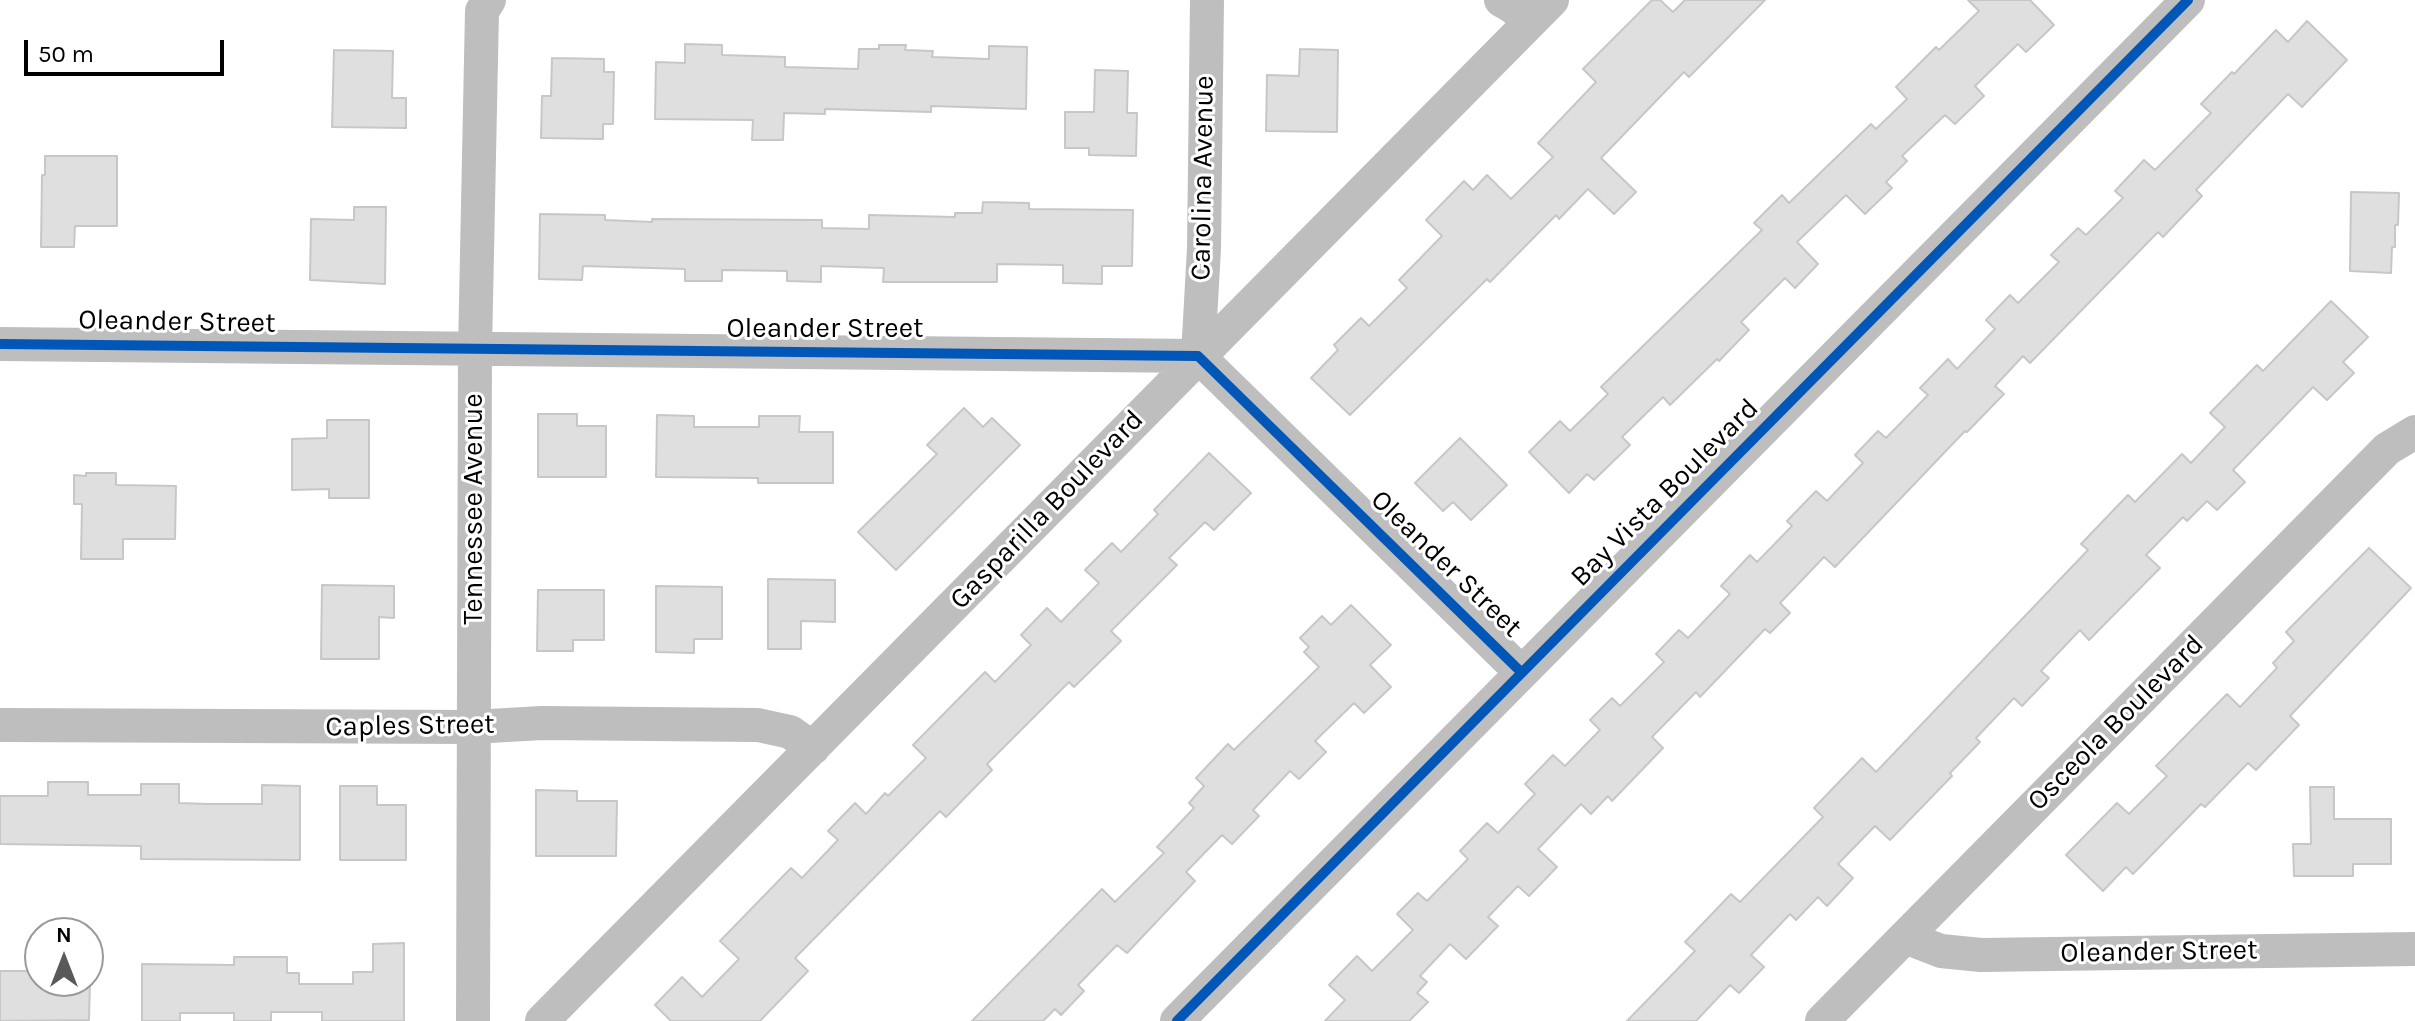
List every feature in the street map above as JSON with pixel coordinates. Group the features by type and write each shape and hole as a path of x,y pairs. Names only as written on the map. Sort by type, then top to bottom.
{"street":[{"name":"Tennessee Avenue","path":"473,1021 475,350 482,11 489,0"},
{"name":"Carolina Avenue","path":"1198,356 1204,248 1207,0"},
{"path":"1501,0 1513,7 1541,11"},
{"name":"Bay Vista Boulevard","path":"1177,1021 2188,0"},
{"name":"Gasparilla Boulevard","path":"542,1021 1541,11"},
{"name":"Oleander Street","path":"0,344 1198,356 1521,672"},
{"name":"Osceola Boulevard","path":"1822,1021 2387,449 2415,432"},
{"name":"Caples Street","path":"0,725 758,725 790,732 813,748"},
{"name":"Oleander Street","path":"1905,937 1941,951 1981,955 2415,949"}],"building":[{"path":"1652,0 1660,0 1673,12 1685,0 1765,0 1689,77 1684,72 1601,158 1636,192 1614,214 1588,189 1559,219 1556,215 1490,282 1487,279 1350,415 1311,378 1338,350 1334,345 1361,318 1369,326 1407,288 1399,280 1442,236 1426,220 1464,181 1473,190 1487,175 1511,199 1553,157 1538,143 1596,82 1583,69"},
{"path":"1968,0 2030,0 2054,25 2026,52 2018,44 1975,86 1984,96 1955,124 1945,115 1902,156 1907,161 1886,182 1892,188 1865,214 1846,195 1797,242 1818,264 1795,288 1785,278 1741,322 1749,330 1719,361 1717,359 1670,405 1663,397 1622,437 1630,445 1594,480 1587,474 1569,493 1529,452 1560,421 1570,431 1608,394 1601,387 1762,230 1754,223 1782,195 1789,203 1871,124 1876,129 1907,99 1896,87 1936,47 1939,50 1979,11"},
{"path":"2307,21 2347,60 2302,107 2288,94 2196,190 2202,196 2163,237 2158,232 2030,363 2023,356 1995,386 2004,394 1967,432 1835,567 1824,557 1780,603 1790,613 1770,633 1765,629 1700,697 1696,692 1652,737 1663,748 1612,801 1608,796 1591,814 1581,804 1538,849 1557,867 1529,896 1518,886 1488,917 1498,926 1466,959 1450,944 1420,976 1427,982 1417,993 1428,1002 1409,1021 1325,1021 1345,1000 1329,985 1357,956 1372,971 1413,930 1397,914 1418,893 1427,901 1468,859 1460,851 1487,823 1498,833 1535,794 1525,784 1553,755 1565,766 1600,730 1590,720 1612,698 1620,706 1664,662 1656,654 1679,630 1688,638 1730,594 1721,586 1750,555 1757,562 1792,526 1787,521 1816,491 1827,501 1863,463 1855,455 1878,431 1886,438 1928,395 1920,388 1948,359 1957,369 1995,329 1986,320 2010,295 2018,303 2059,262 2051,255 2078,228 2086,235 2123,198 2115,191 2144,160 2155,170 2211,113 2201,104 2232,72 2234,74 2276,30 2288,42"},
{"path":"685,44 722,45 722,55 785,57 785,67 858,69 859,49 879,49 879,45 906,45 905,50 933,51 932,57 989,59 989,46 1027,47 1026,109 931,106 931,112 825,109 825,114 784,113 783,140 752,140 753,120 655,119 656,62 685,63"},
{"path":"1300,49 1338,50 1337,132 1266,131 1267,75 1299,76"},
{"path":"334,50 393,51 392,98 406,98 406,128 332,127"},
{"path":"552,58 604,59 604,72 614,72 613,124 603,124 603,139 541,138 542,96 551,96"},
{"path":"1095,70 1128,71 1127,113 1137,113 1136,156 1089,155 1089,148 1065,148 1065,112 1094,112"},
{"path":"45,156 117,156 117,226 75,226 74,247 41,247"},
{"path":"2351,192 2399,193 2391,273 2350,271"},
{"path":"983,202 1029,203 1029,209 1133,210 1132,266 1102,266 1102,284 1063,283 1063,265 997,264 997,282 883,282 884,268 821,266 821,282 787,281 787,271 722,270 722,281 685,281 685,269 583,266 582,280 539,279 540,214 605,215 605,220 652,222 652,219 822,220 822,228 869,229 869,215 955,217 955,213 982,213"},
{"path":"354,207 386,207 385,284 310,280 311,219 354,220"},
{"path":"2331,301 2368,337 2343,362 2354,373 2327,400 2313,387 2233,470 2245,482 2217,510 2207,501 2187,521 2183,517 2146,555 2160,568 2089,640 2080,630 2041,671 2049,678 2022,706 2014,698 1976,738 1980,742 1950,773 1952,776 1890,840 1875,826 1838,864 1853,878 1827,906 1818,897 1796,920 1790,914 1751,955 1764,967 1739,993 1730,985 1696,1021 1627,1021 1695,951 1685,942 1731,894 1740,902 1823,817 1814,808 1862,758 1876,772 2088,550 2081,544 2128,495 2135,502 2182,454 2191,463 2225,427 2210,413 2257,365 2263,371"},
{"path":"964,408 983,427 992,418 1020,445 896,570 858,532 937,454 927,445"},
{"path":"538,414 577,414 577,426 606,426 606,477 538,477"},
{"path":"657,415 694,416 694,427 759,427 759,416 800,416 799,432 833,432 833,483 758,483 758,478 656,477"},
{"path":"327,420 369,420 369,498 329,498 329,489 292,490 292,439 327,438"},
{"path":"1460,438 1507,485 1471,520 1453,502 1443,511 1415,483"},
{"path":"1209,453 1251,493 1214,530 1205,522 1169,558 1177,565 1111,631 1121,641 1074,687 1069,682 987,764 992,770 946,817 940,811 795,958 808,971 760,1021 671,1021 655,1005 682,977 702,997 739,959 720,941 791,868 802,878 838,840 828,831 855,803 866,814 885,793 888,796 926,758 913,745 985,672 995,682 1031,645 1021,635 1047,608 1061,622 1099,583 1085,570 1112,543 1121,552 1158,514 1154,510"},
{"path":"86,473 116,473 116,485 176,486 175,539 123,539 123,559 81,559 82,504 74,504 74,475 86,476"},
{"path":"2369,548 2411,588 2290,716 2299,725 2256,770 2248,763 2205,807 2201,804 2133,874 2126,867 2103,891 2066,855 2117,803 2129,814 2167,776 2156,766 2227,694 2240,707 2277,668 2273,663 2294,641 2286,632"},
{"path":"768,579 835,580 835,622 801,621 801,649 768,649"},
{"path":"322,585 394,586 394,618 379,617 379,659 321,659"},
{"path":"656,586 722,587 722,639 694,639 694,653 656,652"},
{"path":"538,590 604,590 604,640 573,640 573,651 537,651"},
{"path":"1351,605 1391,645 1370,665 1391,687 1364,713 1354,703 1315,741 1326,752 1299,779 1290,771 1253,810 1259,816 1232,844 1222,835 1186,872 1195,881 1127,953 1117,945 1078,985 1084,991 1061,1015 1055,1009 1043,1021 972,1021 1102,889 1115,902 1164,853 1157,847 1194,808 1189,803 1204,786 1196,778 1228,744 1234,750 1319,667 1304,652 1309,647 1300,638 1322,616 1331,625"},
{"path":"48,782 88,782 88,795 141,795 141,784 179,784 179,803 208,804 262,804 262,785 300,786 300,860 141,859 141,846 0,844 0,796 48,796"},
{"path":"340,786 377,786 377,805 406,805 406,860 340,860"},
{"path":"2310,787 2334,787 2334,819 2391,819 2391,864 2353,864 2353,876 2294,876 2293,844 2311,844"},
{"path":"536,790 577,791 577,801 617,801 616,856 536,856"},
{"path":"404,943 404,1021 322,1021 322,1012 271,1012 271,1021 234,1021 234,1013 180,1013 180,1021 142,1021 142,964 234,965 234,957 287,957 287,973 299,973 299,984 353,984 353,972 373,972 373,944"},
{"path":"0,971 24,971 24,997 90,997 89,1020 0,1021"}],"cycle path":[{"path":"1177,1021 2188,0"},
{"path":"0,344 1198,356 1521,672"}]}
